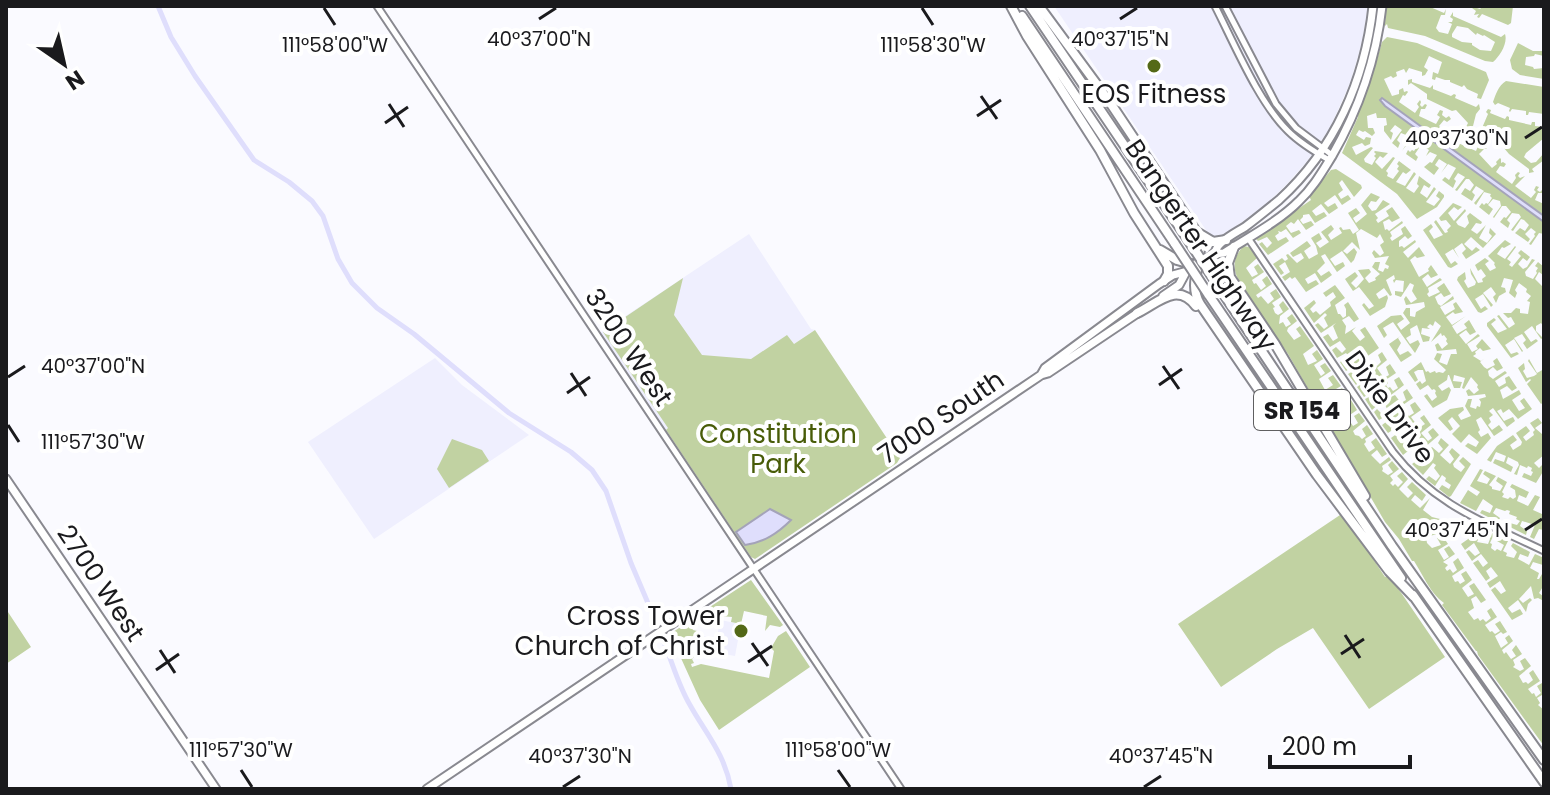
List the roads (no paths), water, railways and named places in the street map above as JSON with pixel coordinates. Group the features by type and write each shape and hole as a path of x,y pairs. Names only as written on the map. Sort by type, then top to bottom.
{"highway":[{"path":"1013,6 1027,36 1100,150 1134,213 1168,266 1169,272 1164,281"},
{"name":"Bangerter Highway","path":"1013,6 1414,597 1544,782"},
{"name":"Bangerter Highway","path":"1030,6 1383,533 1544,760"},
{"path":"1039,6 1109,101 1194,229 1200,244 1194,293 1211,320 1310,466 1389,571 1414,597"},
{"path":"1194,229 1210,241 1226,240"},
{"path":"1154,243 1171,257 1221,272 1234,283"},
{"path":"1234,247 1228,263 1229,274 1335,443 1383,533"},
{"path":"1137,313 1169,296 1181,294 1211,320"}],"main road":[{"name":"7000 South","path":"1041,375 1045,368 1164,281 1186,272 1213,254 1217,245 1284,195 1321,151 1345,113 1367,44 1373,6"},
{"name":"7000 South","path":"1213,254 1224,253 1234,247 1298,202 1331,158 1365,85 1382,6"},
{"name":"7000 South","path":"427,789 1179,285 1186,272"},
{"name":"2700 West","path":"6,479 216,789"}],"street":[{"name":"3200 West","path":"377,6 901,789"},
{"path":"1215,6 1266,104 1286,130 1331,158"},
{"path":"1225,6 1276,104 1321,151"},
{"name":"Dixie Drive","path":"1248,238 1405,466 1427,488 1452,506 1544,551"}],"water":[{"path":"1382,98 1544,216 1544,222 1385,106 1380,100"},
{"path":"770,509 791,520 770,537 745,545 736,532"}],"waterway":[{"path":"158,6 171,37 195,76 254,160 289,182 312,201 323,216 338,259 352,283 377,308 414,334 509,413 571,452 592,470 606,491 656,622"},
{"path":"663,640 686,697 720,755 731,789"}],"place":[{"name":"EOS Fitness","path":"1154,66"},
{"name":"Cross Tower Church of Christ","path":"741,631"}],"park label":[{"name":"Constitution Park","path":"778,449"}]}
